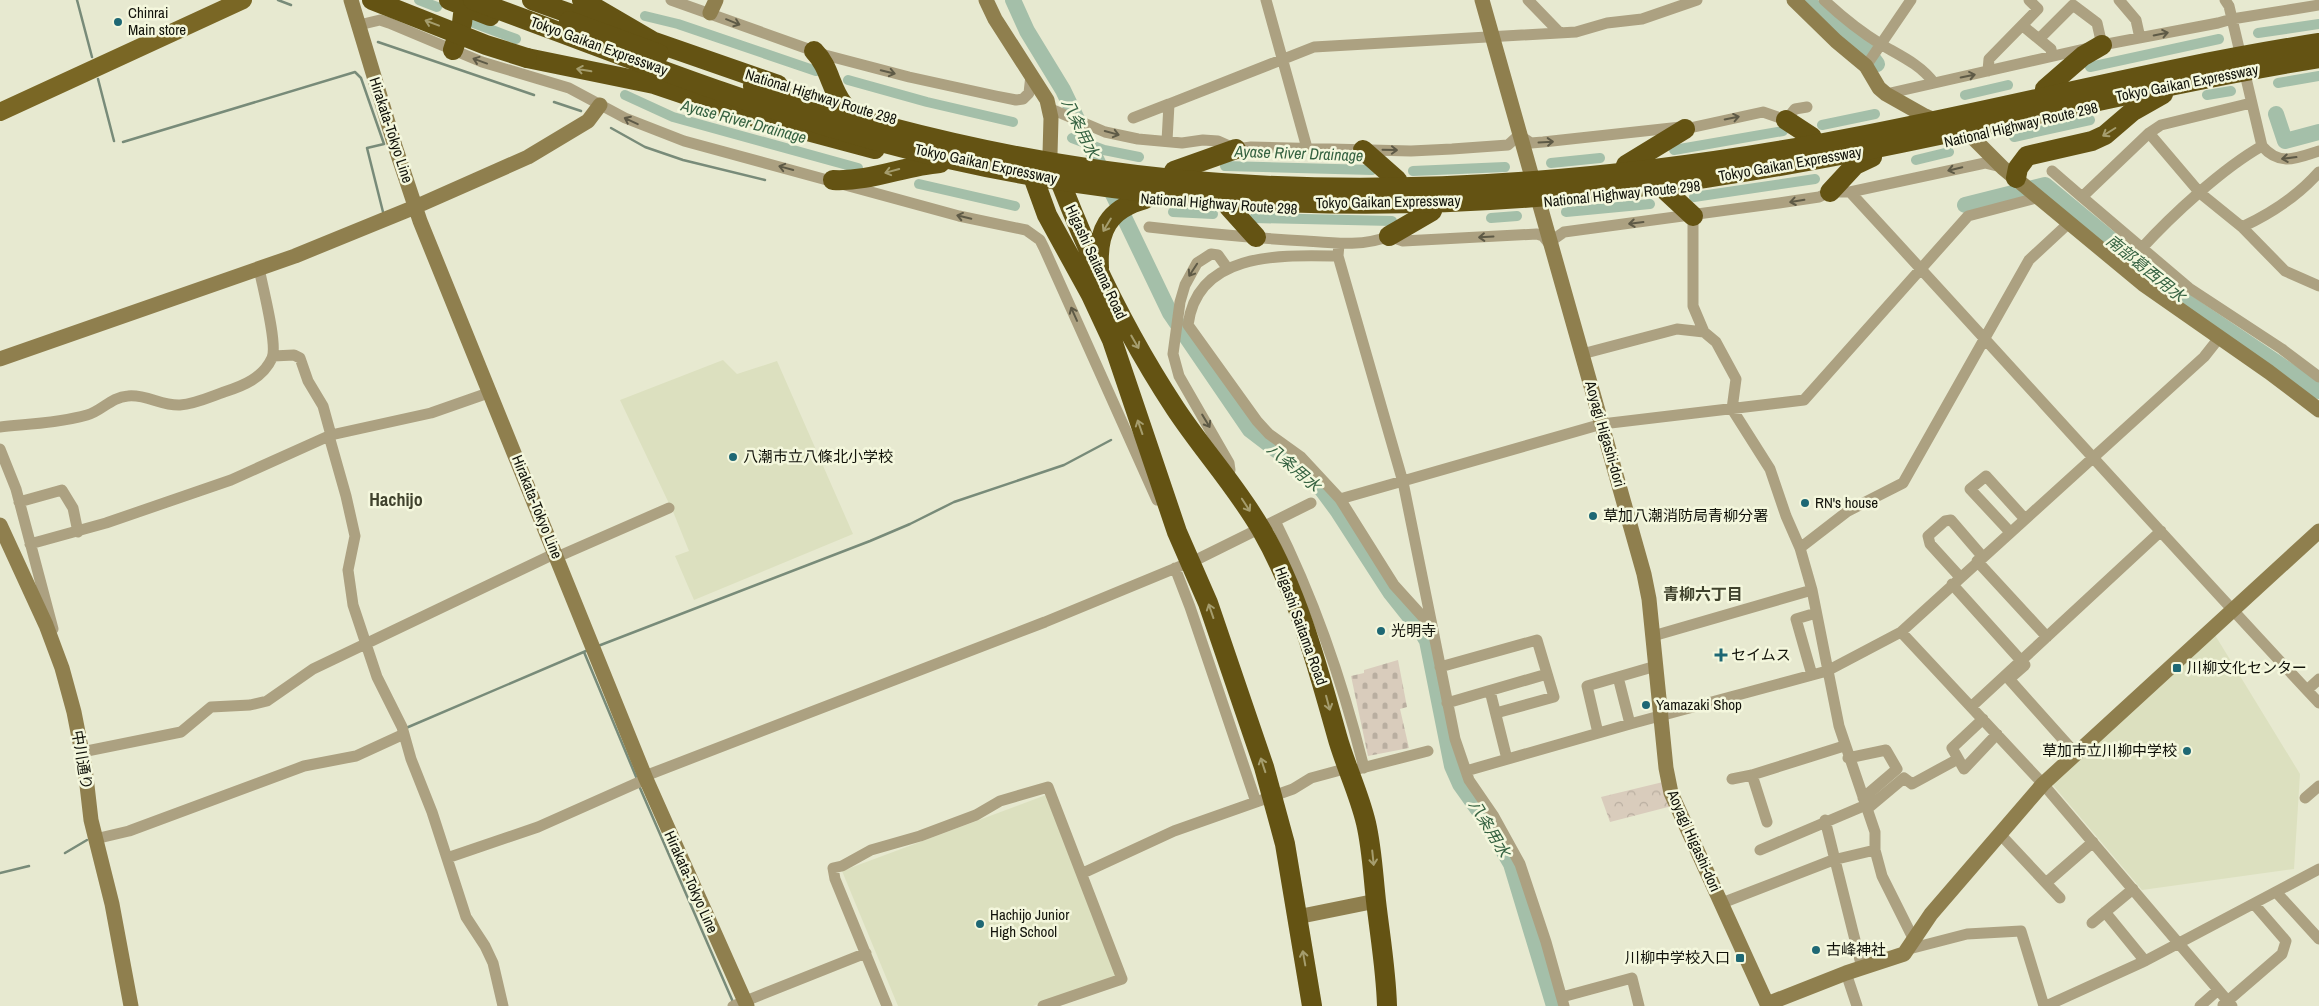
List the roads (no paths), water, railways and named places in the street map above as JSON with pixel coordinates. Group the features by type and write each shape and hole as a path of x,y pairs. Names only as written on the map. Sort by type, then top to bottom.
{"highway":[{"name":"National Highway Route 298","path":"372,0 486,44 528,58 654,84 716,105 839,140 940,163 1062,187 1145,199 1230,207 1325,211 1432,211 1539,204 1666,191 1872,157 2163,94 2319,66"},
{"name":"Tokyo Gaikan Expressway","path":"511,0 772,93 898,130 1037,159 1146,176 1308,187 1509,184 1673,167 1888,131 2139,76 2319,43"},
{"path":"532,0 652,41"},
{"name":"National Highway Route 298","path":"582,0 652,41 737,72 939,132 1050,154 1118,165 1275,178 1397,180 1530,174 1626,165 1812,137 1925,116 2239,48 2319,35"},
{"name":"Tokyo Gaikan Expressway","path":"462,2 816,123 888,144 1011,171 1116,188 1186,196 1307,203 1410,203 1506,199 1702,179 1915,141 2168,86 2319,58"},
{"path":"453,50 463,17 462,2 716,105"},
{"path":"2045,89 2083,56 2102,45"},
{"path":"814,52 827,68 837,95 844,104"},
{"path":"2013,175 2027,156 2092,141 2105,135 2133,111 2163,94"},
{"path":"1786,120 1812,137"},
{"path":"1626,165 1685,129"},
{"path":"1174,171 1236,149"},
{"path":"1363,150 1397,180"},
{"path":"1035,182 1050,154"},
{"name":"Higashi Saitama Road","path":"1050,154 1062,187 1100,275 1136,345 1174,406 1226,478 1268,524 1353,769 1366,821 1373,854 1376,902 1384,952 1387,1006"},
{"path":"1840,192 1855,165 1872,157"},
{"path":"833,180 861,180 919,165 940,163"},
{"name":"Higashi Saitama Road","path":"1035,182 1047,215 1091,295 1112,340 1177,532 1183,565 1208,603 1264,799 1285,844 1312,1006"},
{"path":"1666,191 1693,216"},
{"path":"1100,275 1098,252 1103,229 1119,210 1145,199"},
{"path":"1230,207 1256,237"},
{"path":"1389,236 1432,211"}],"main road":[{"path":"0,112 243,0"}],"street":[{"name":"Hirakata-Tokyo Line","path":"351,0 415,207 646,778 742,1004"},
{"path":"671,0 713,6 814,52 908,77 1016,100 1023,99 1029,93 1031,75"},
{"path":"986,0 995,19 1051,109 1050,154"},
{"path":"1266,0 1307,148"},
{"name":"Aoyagi Higashi-dori","path":"1482,0 1644,574 1649,599 1666,768 1671,793 1722,903 1764,1005"},
{"path":"1528,0 1560,33"},
{"path":"1133,118 1314,47 1576,32 1607,23 1642,19 1697,0"},
{"path":"1794,0 1836,41 1866,66 1879,88 1886,94 1925,116 1971,136 2013,175 2143,284 2269,372 2319,410"},
{"path":"1824,0 1840,15 1926,72 1934,83"},
{"path":"1866,66 1911,0"},
{"path":"1988,70 1989,58 2038,9 2029,0"},
{"path":"2120,0 2136,20 2140,38"},
{"path":"2226,0 2232,18 2262,146 2273,156 2282,160 2319,151"},
{"path":"1886,94 2102,45 2232,18 2319,4"},
{"path":"2039,39 2073,5 2097,23 2102,45"},
{"path":"359,25 380,20 488,64 569,88 651,130 684,141 833,180 959,216 1026,230 1040,240 1156,497 1177,532"},
{"path":"2023,26 2051,49 2052,56"},
{"path":"1167,141 1169,104"},
{"path":"2082,197 2149,133 2161,125 2251,104"},
{"path":"0,359 295,256 415,207 528,157 588,121 600,105"},
{"path":"1051,109 1105,132 1138,139 1182,143 1203,140 1218,141 1236,149 1251,147 1411,150 1498,147 1513,142 1519,135 1531,142 1543,142 1681,127 1685,129 1763,112 1786,120 1794,109 1807,107"},
{"path":"2149,133 2200,193 2242,227 2285,271 2319,286"},
{"path":"2142,248 2200,193 2248,154 2262,146"},
{"path":"1149,227 1339,244 1381,240 1389,236 1403,241 1537,234 1543,236 1551,246 1554,239 1564,232 1693,216 1811,198 1980,163 2013,175"},
{"path":"2052,172 2189,288 2282,349 2319,377"},
{"path":"2242,227 2278,208 2305,188 2319,172"},
{"path":"1840,192 1920,268 2091,458 2161,531 2319,703"},
{"path":"1340,499 1602,424 1804,400 1968,216 2040,197"},
{"path":"1693,216 1693,306 1704,332 1716,342 1736,379 1732,409 1770,469 1786,516 1800,548 1812,590 1827,671 1844,746 1875,832 1875,850 1882,876 1911,945"},
{"path":"1800,548 1848,511 1903,483 2030,260 2070,222"},
{"path":"1339,244 1338,256 1403,482 1447,703 1455,739 1469,780 1493,815 1520,864 1546,942 1563,1002 1632,978 1639,1006"},
{"path":"1226,478 1230,470 1229,463 1179,376 1173,354 1180,302 1190,272 1204,257 1211,254 1218,255 1228,269"},
{"path":"1338,256 1273,256 1228,269 1206,282 1192,301 1188,325 1257,421 1269,434 1301,457 1340,499 1403,597 1432,627"},
{"path":"0,427 88,415 114,399 128,396 140,396 172,405 190,403 243,386 266,368 273,356 268,314 258,268"},
{"path":"1582,354 1677,329 1704,332"},
{"path":"1466,771 1630,724 1827,671 1901,632 1980,558 2204,357 2219,338"},
{"path":"273,356 294,355 300,358 308,381 323,406 355,536 349,556 348,585 365,643 377,677 404,734 466,917 485,946 493,963 503,1006"},
{"path":"30,544 78,532 230,480 330,435 430,413 491,392"},
{"path":"0,448 19,502 58,654"},
{"path":"2010,532 1970,489 1986,476 2025,519"},
{"path":"19,502 62,490 73,508 78,532"},
{"path":"447,858 538,827 646,778 1183,565 1312,503"},
{"path":"82,752 181,732 211,707 250,705 267,701 312,669 365,643 556,555 669,508"},
{"path":"2047,637 1980,558 1951,520 1945,521 1928,536 1930,544 1956,580 2024,665 2009,679 2076,754"},
{"name":"中川通り","path":"0,525 58,654 82,752 95,839 112,904 131,1006"},
{"path":"1971,707 2161,531"},
{"path":"1764,1005 1846,973 1899,957 1911,945 1930,914 2042,784 2319,531"},
{"path":"1653,636 1812,590"},
{"path":"1812,675 1796,619 1816,613"},
{"path":"1901,632 2093,842 2218,990 2227,1004 2282,954 2286,941 2254,904"},
{"path":"1440,667 1537,640 1554,697 1496,713"},
{"path":"1598,733 1587,686 1656,666"},
{"path":"1447,703 1547,674"},
{"path":"1618,677 1630,724"},
{"path":"2307,690 2319,679"},
{"path":"1490,690 1507,759"},
{"path":"1983,720 1952,748 1964,769 1996,734"},
{"path":"95,839 129,831 304,766 356,756 404,734"},
{"path":"1732,779 1752,775 1844,746"},
{"path":"1848,758 1886,750 1897,769 1865,804"},
{"path":"1083,874 1167,834 1302,786 1311,778 1428,751"},
{"path":"1760,850 1865,804 1904,778 1912,784 1958,759"},
{"path":"1752,775 1767,822"},
{"path":"2305,798 2319,786"},
{"path":"887,1006 832,868 842,866 871,850 920,836 976,815 1000,801 1048,787 1122,979 1043,1006"},
{"path":"1825,821 1862,968"},
{"path":"1999,834 2060,898"},
{"path":"2046,883 2093,842"},
{"path":"1722,903 1835,859 1875,850"},
{"path":"1911,945 1967,934 2021,931 2045,1006 2145,961 2319,869"},
{"path":"2092,923 2133,889"},
{"path":"2276,892 2319,939"},
{"path":"1297,917 1376,902"},
{"path":"2105,912 2145,961"},
{"path":"742,1004 866,953"},
{"path":"1846,973 1857,1006"},
{"path":"2200,1006 2218,990"}],"waterway":[{"path":"77,0 92,57"},
{"path":"278,0 291,5"},
{"name":"Ayase River Drainage","path":"419,0 437,7"},
{"name":"八条用水","path":"1013,0 1027,31 1063,90 1170,313 1250,430 1296,465 1320,487 1390,592 1427,641 1452,766 1460,784 1487,822 1511,864 1554,1006"},
{"name":"南部葛西用水","path":"1805,0 1866,49 1877,64"},
{"name":"Ayase River Drainage","path":"645,16 678,24 816,71"},
{"name":"Ayase River Drainage","path":"471,22 516,39"},
{"name":"Ayase River Drainage","path":"2258,33 2319,24"},
{"name":"Ayase River Drainage","path":"2090,67 2219,39"},
{"path":"378,42 534,95"},
{"path":"123,142 355,72 361,78 384,144 367,148 383,212"},
{"name":"Ayase River Drainage","path":"2278,83 2319,76"},
{"path":"98,79 114,141"},
{"name":"Ayase River Drainage","path":"848,80 927,102 1013,122"},
{"name":"Ayase River Drainage","path":"1965,95 2008,85"},
{"name":"Ayase River Drainage","path":"2207,95 2231,91"},
{"name":"Ayase River Drainage","path":"625,95 673,117 858,168"},
{"path":"554,102 581,111"},
{"name":"Ayase River Drainage","path":"1822,125 1875,114"},
{"path":"2276,114 2285,141 2319,132"},
{"name":"Ayase River Drainage","path":"2014,137 2090,120"},
{"path":"611,128 645,147 683,160 765,180"},
{"name":"Ayase River Drainage","path":"1674,150 1783,131"},
{"name":"Ayase River Drainage","path":"1072,138 1104,150 1139,157"},
{"name":"Ayase River Drainage","path":"1916,160 1949,152"},
{"name":"Ayase River Drainage","path":"1551,163 1600,158"},
{"name":"Ayase River Drainage","path":"1225,166 1372,170"},
{"name":"Ayase River Drainage","path":"1413,171 1505,167"},
{"name":"Ayase River Drainage","path":"1694,197 1815,179"},
{"name":"Ayase River Drainage","path":"919,184 1015,206"},
{"name":"南部葛西用水","path":"1965,205 2045,185 2188,303 2319,391"},
{"name":"Ayase River Drainage","path":"1566,212 1650,204"},
{"name":"Ayase River Drainage","path":"1173,212 1213,214"},
{"name":"Ayase River Drainage","path":"1491,218 1517,216"},
{"name":"Ayase River Drainage","path":"1254,218 1392,221"},
{"path":"598,646 870,541 954,502 1064,465 1111,440"},
{"path":"406,728 586,651"},
{"path":"584,652 637,779"},
{"path":"640,788 733,1002"},
{"path":"65,853 87,840"},
{"path":"0,873 29,866"}],"place":[{"name":"Chinrai Main store","path":"118,22"},
{"name":"八潮市立八條北小学校","path":"733,457"},
{"name":"RN's house","path":"1805,503"},
{"name":"草加八潮消防局青柳分署","path":"1593,516"},
{"name":"光明寺","path":"1381,631"},
{"name":"セイムス","path":"1721,655"},
{"name":"川柳文化センター","path":"2177,668"},
{"name":"Yamazaki Shop","path":"1646,705"},
{"name":"草加市立川柳中学校","path":"2187,751"},
{"name":"Hachijo Junior High School","path":"980,924"},
{"name":"古峰神社","path":"1816,950"},
{"name":"川柳中学校入口","path":"1740,958"}],"district":[{"name":"Hachijo","path":"396,500"},
{"name":"青柳六丁目","path":"1703,594"}]}
